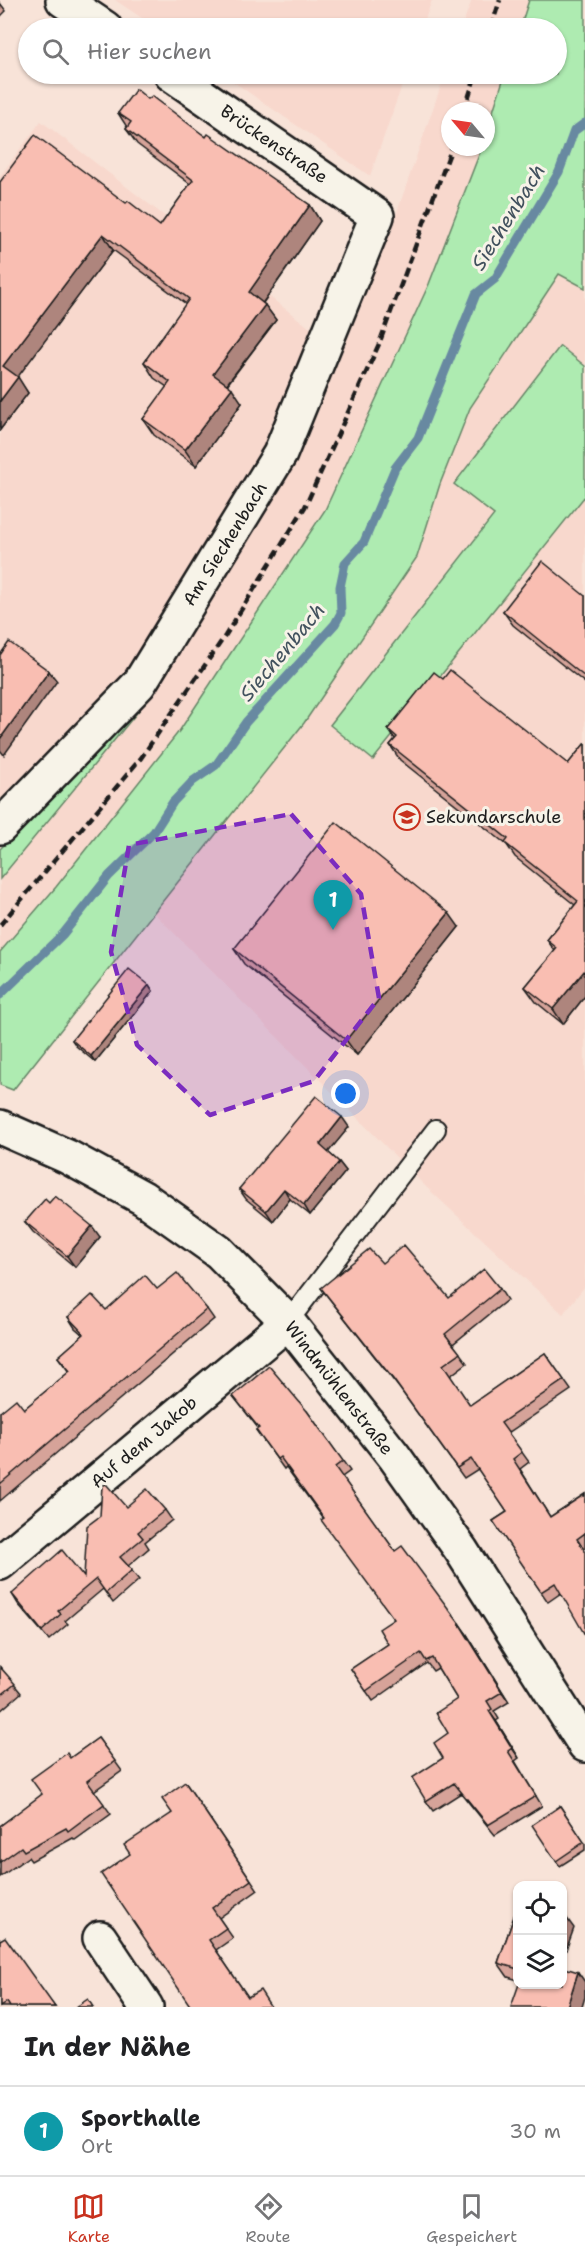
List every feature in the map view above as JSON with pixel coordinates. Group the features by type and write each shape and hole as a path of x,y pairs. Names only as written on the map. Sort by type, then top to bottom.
{"street":[{"path":"63,0 90,18"},
{"name":"Brückenstraße","path":"186,84 377,216"},
{"name":"Am Siechenbach","path":"0,827 139,684 280,454 377,216"},
{"name":"Windmühlenstraße","path":"0,1127 68,1157 143,1198 219,1252 288,1322 394,1456 461,1550 585,1745"},
{"name":"Auf dem Jakob","path":"0,1563 288,1322"},
{"path":"100,1938 146,2007"}],"lane":[{"path":"288,1322 436,1128"}],"highlighted area":[{"path":"291,814 361,894 379,998 314,1081 210,1115 137,1045 111,952 129,845"}],"shaded area":[{"path":"115,0 432,0 426,18 142,18"},
{"path":"472,0 529,0 523,18 465,18"},
{"path":"237,84 402,84 370,176"},
{"path":"442,84 502,84 495,105 495,102 441,102 441,156 479,156 429,284 325,510 180,730 56,887 0,952 0,879 140,709 291,461 396,215"},
{"path":"41,121 318,334 271,450 126,678 0,814 0,176"},
{"name":"Sekundarschule","path":"585,224 585,1286 563,1314 423,1184 153,912 304,723 417,557 440,484 470,408 559,274"}],"green space":[{"path":"529,0 585,0 585,288 559,274 470,408 440,484 417,557 304,723 13,1090 0,1085 0,952 56,887 180,730 325,510 429,284 479,156 495,156 495,105 502,84 567,84 567,18 523,18"},
{"path":"560,346 585,366 585,496 373,760 330,725 494,515 454,484"},
{"path":"223,572 140,709 0,879 0,849 24,825"}],"building":[{"path":"136,89 148,99 152,96 206,137 208,134 310,205 249,292 265,305 213,374 232,388 185,450 143,419 170,382 144,362 189,299 103,234 3,366 18,377 0,401 0,182 35,135 160,226 193,180 126,129 131,122 118,113"},
{"path":"542,561 585,596 585,677 503,611"},
{"path":"9,642 49,671 0,739 0,655"},
{"name":"Sekundarschule","path":"450,670 568,764 585,743 585,970 553,1009 525,987 557,948 547,940 578,901 505,843 508,839 390,745 397,737 388,729 434,672 443,679"},
{"path":"336,822 449,913 346,1040 234,949"},
{"path":"129,969 149,985 91,1056 72,1040"},
{"path":"316,1096 342,1117 320,1145 339,1162 304,1205 284,1189 266,1211 239,1189"},
{"path":"55,1196 92,1226 67,1256 25,1222 45,1199 49,1203"},
{"path":"404,1245 449,1298 484,1269 500,1289 445,1334 460,1353 443,1365 470,1405 545,1353 564,1380 501,1423 522,1452 513,1459 550,1517 585,1494 585,1533 577,1539 585,1551 585,1635 555,1583 541,1592 493,1521 507,1512 471,1459 457,1468 393,1379 321,1288 369,1249 382,1263"},
{"path":"177,1273 207,1309 0,1484 0,1412 16,1399 24,1409 70,1371 58,1357 84,1334 68,1317 92,1295 106,1310 145,1275 157,1289"},
{"path":"269,1366 307,1411 343,1461 335,1467 395,1551 402,1546 459,1623 502,1692 487,1701 492,1709 489,1711 512,1748 508,1751 536,1796 488,1825 454,1783 426,1801 412,1778 443,1758 434,1743 448,1733 436,1713 457,1699 432,1658 426,1661 421,1653 366,1691 351,1669 388,1644 379,1629 394,1619 321,1520 324,1518 280,1457 277,1459 256,1430 259,1428 233,1396"},
{"path":"106,1484 126,1507 147,1489 165,1510 138,1532 143,1538 120,1557 132,1570 106,1593 96,1579 58,1611 61,1614 42,1631 12,1594 62,1550 84,1577 87,1526 100,1516 102,1486"},
{"path":"0,1667 15,1684 0,1696"},
{"path":"98,1738 115,1761 87,1781 104,1804 68,1831 66,1828 24,1851 21,1847 0,1862 0,1826 42,1794 31,1779 67,1753 70,1758"},
{"path":"185,1782 251,1880 212,1908 226,1928 209,1940 248,1997 260,1990 271,2007 191,2007 101,1874 130,1854 124,1845 172,1813 162,1799"},
{"path":"560,1806 584,1842 556,1861 532,1825"},
{"path":"513,1920 513,1968 498,1963"},
{"path":"5,1937 55,2007 10,2007 7,2002 0,2007 0,1940"},
{"path":"567,1969 578,1972 567,2007 511,2007 517,1989 567,1989"},
{"path":"88,1999 93,2007 76,2007"}],"waterway":[{"name":"Siechenbach","path":"0,995 63,934 109,876 154,832 173,802 193,781 216,765 246,722 335,624 341,613 340,587 345,563 364,542 395,468 418,438 476,294 495,279 559,172 574,131 585,123"}],"railway":[{"path":"494,18 500,0"},
{"path":"467,102 473,84"},
{"path":"0,925 141,758 225,636 305,507 379,344 449,156"}],"place":[{"name":"Sekundarschule","path":"407,817"},
{"name":"Sporthalle","path":"333,930"}]}
